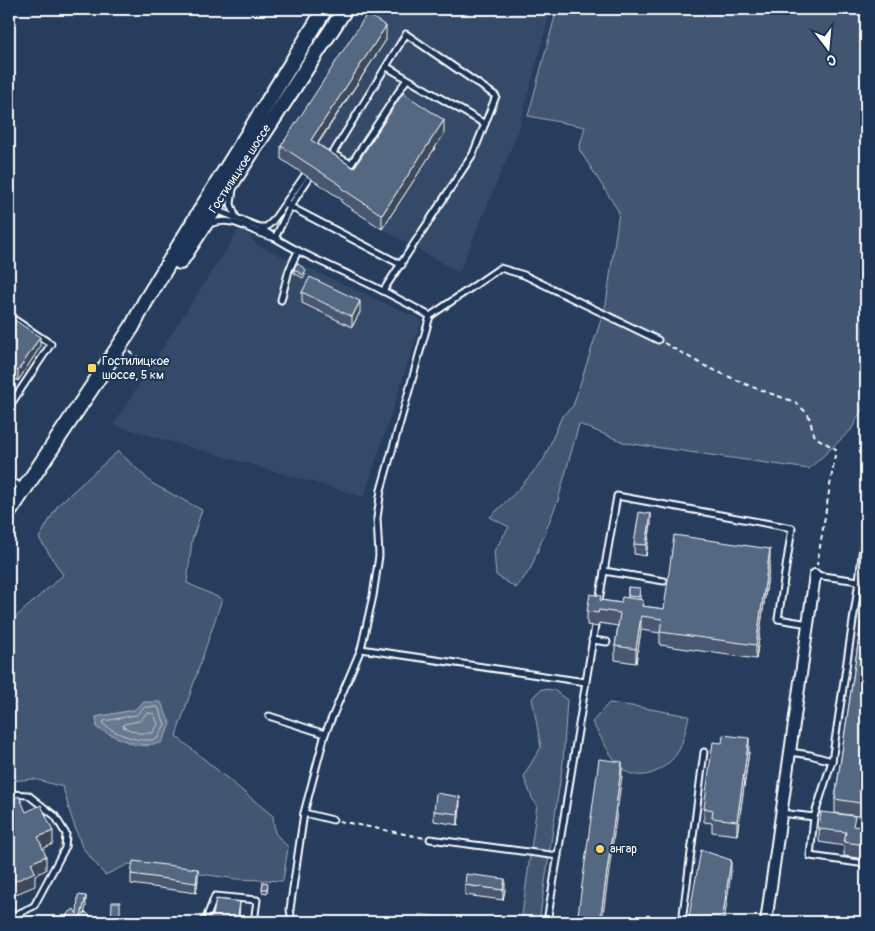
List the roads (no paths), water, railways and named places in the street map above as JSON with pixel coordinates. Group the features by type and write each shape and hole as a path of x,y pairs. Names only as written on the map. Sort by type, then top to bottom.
{"main road":[{"name":"Гостилицкое шоссе","path":"9,512 209,207 325,9"},
{"name":"Гостилицкое шоссе","path":"132,327 150,306 204,225 209,207 237,175 345,9"}],"street":[{"path":"766,922 815,575"}],"lane":[{"path":"333,153 406,34 496,96 473,154 384,291"},
{"path":"387,67 485,124"},
{"path":"326,153 333,153 351,164 407,79"},
{"path":"236,218 231,198 237,175"},
{"path":"259,227 266,227 272,222 288,205 307,176"},
{"path":"288,205 402,265"},
{"path":"275,238 288,205"},
{"path":"209,207 259,227 298,251 384,291 430,316"},
{"path":"204,225 221,220 233,221 260,234 275,238"},
{"path":"281,300 288,270 298,251"},
{"path":"292,922 290,909 304,813 325,734 361,649 373,596 379,556 377,518 382,490 430,316 500,268 524,275 658,340"},
{"path":"9,316 51,344 9,407"},
{"path":"9,480 24,489"},
{"path":"597,609 616,496 792,528 778,619 809,624"},
{"path":"866,520 859,581 832,761 814,817 810,856 866,864"},
{"path":"604,571 664,581"},
{"path":"815,575 859,581"},
{"path":"547,922 594,626"},
{"path":"592,640 607,642"},
{"path":"361,649 585,682"},
{"path":"269,716 325,734"},
{"path":"682,922 704,752"},
{"path":"789,752 832,761"},
{"path":"9,794 28,795 55,816 66,834 65,848 34,906 9,918"},
{"path":"304,813 334,820"},
{"path":"781,813 814,817"},
{"path":"430,839 558,856"},
{"path":"201,922 206,919 215,896 257,900 254,922"}],"water":[{"path":"143,702 161,702 171,725 161,743 136,743 121,739 97,728 96,717 134,710"}],"place":[{"name":"Гостилицкое шоссе, 5 км","path":"92,368"},
{"name":"ангар","path":"600,849"}]}
